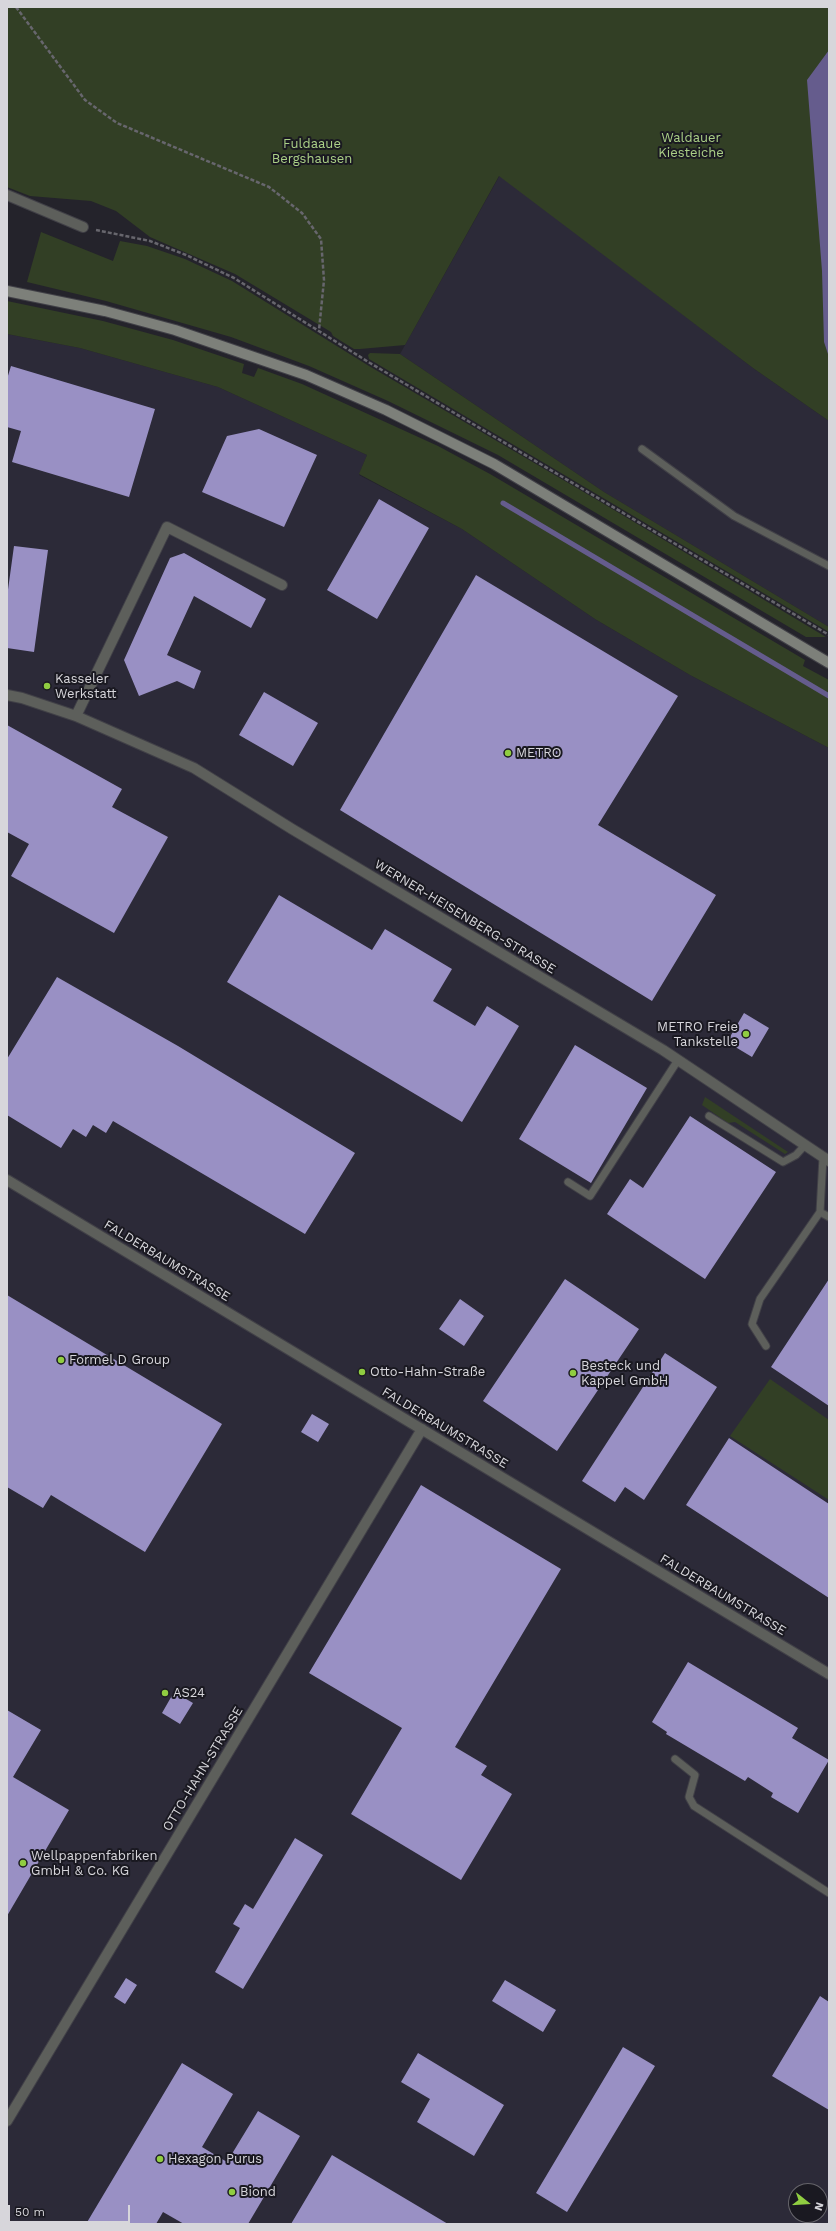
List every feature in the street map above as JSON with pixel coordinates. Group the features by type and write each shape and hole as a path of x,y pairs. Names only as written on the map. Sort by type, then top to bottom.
{"main road":[{"path":"7,291 105,311 175,330 306,375 386,410 494,464 829,663"}],"street":[{"path":"7,195 83,228"},
{"path":"76,716 167,527 282,586"},
{"name":"WERNER-HEISENBERG-STRASSE","path":"7,695 22,698 76,716 194,768 292,830 678,1060 826,1159"},
{"name":"FALDERBAUMSTRASSE","path":"7,1180 829,1674"},
{"name":"OTTO-HAHN-STRASSE","path":"7,2121 422,1429"}],"lane":[{"path":"642,449 734,516 829,566"},
{"path":"568,1182 590,1196 678,1060"},
{"path":"709,1116 783,1162 796,1154 805,1144"},
{"path":"766,1346 752,1324 760,1300 820,1212 826,1159"},
{"path":"820,1212 829,1218"},
{"path":"675,1760 696,1776 689,1797 694,1806 829,1893"}],"path":[{"path":"16,7 85,100 117,123 269,187 302,213 321,239 324,280 319,330"},
{"path":"83,228 150,241 186,255 234,278 319,330 370,364 829,635"}],"shaded area":[{"path":"829,50 829,357 824,342 822,271 807,80"},
{"path":"500,175 753,368 829,421 829,627 604,492 400,354"},
{"path":"7,334 80,348 218,387 367,455 359,475 462,529 595,619 690,675 829,748 829,2224 7,2224"}],"green space":[{"path":"7,7 829,7 829,421 753,368 499,176 405,345 360,349 354,349 333,336 331,332 235,274 150,237 116,211 91,201 30,196 7,187"},
{"path":"41,232 113,261 120,241 147,246 185,259 232,281 369,366 826,637 806,637 498,455 388,401 309,366 231,337 106,301 27,282"},
{"path":"7,301 103,321 173,340 244,364 242,373 254,377 258,368 302,384 438,446 490,474 805,660 803,666 829,680 829,748 690,675 595,619 462,529 359,474 367,455 218,387 80,348 7,334"},
{"path":"370,353 400,354 604,492 829,627 829,632 369,359 368,355"},
{"path":"705,1097 788,1152 785,1154 735,1122 728,1123 702,1105"},
{"path":"770,1379 829,1420 829,1500 730,1436"}],"building":[{"path":"11,366 155,409 129,497 12,462 21,431 7,427 7,379"},
{"path":"259,429 317,455 284,527 202,492 227,436"},
{"path":"379,499 429,528 377,619 327,590"},
{"path":"14,546 48,550 34,652 7,648 7,597"},
{"path":"184,553 266,599 251,628 194,596 167,655 201,671 194,689 177,681 139,696 124,660 170,558"},
{"name":"METRO","path":"476,575 678,696 598,825 716,895 652,1001 340,810"},
{"path":"264,692 318,723 293,766 239,735"},
{"path":"7,725 122,789 112,807 168,837 114,933 11,876 29,844 7,832"},
{"path":"279,895 372,950 385,929 452,969 433,1001 475,1026 487,1006 519,1026 462,1122 227,982"},
{"path":"57,977 178,1046 355,1153 305,1234 113,1121 106,1133 93,1125 86,1137 73,1129 61,1148 7,1115 7,1059"},
{"path":"744,1013 769,1028 752,1057 727,1042"},
{"path":"575,1045 647,1088 591,1183 519,1139"},
{"path":"690,1116 776,1172 705,1279 607,1214 630,1179 643,1188"},
{"name":"Besteck und Kappel GmbH","path":"565,1279 639,1329 557,1451 483,1401"},
{"path":"829,1279 829,1406 771,1367"},
{"name":"Formel D Group","path":"7,1295 222,1424 145,1552 51,1495 43,1508 7,1487"},
{"path":"460,1299 484,1316 464,1346 439,1329"},
{"path":"665,1353 717,1387 644,1500 625,1487 615,1502 582,1481"},
{"path":"312,1414 329,1424 318,1442 301,1432"},
{"path":"729,1438 829,1504 829,1598 686,1505"},
{"path":"421,1485 561,1569 455,1747 487,1766 481,1775 512,1794 461,1880 351,1814 402,1728 309,1673"},
{"path":"688,1662 798,1728 792,1738 829,1760 798,1813 771,1797 773,1793 748,1777 745,1781 666,1734 667,1732 652,1722"},
{"path":"174,1692 193,1703 180,1724 162,1713"},
{"name":"Wellpappenfabriken GmbH & Co. KG","path":"7,1710 41,1730 13,1777 69,1810 7,1916"},
{"path":"295,1838 323,1855 243,1989 215,1972 240,1928 233,1924 245,1904 253,1909"},
{"path":"126,1978 137,1985 125,2004 114,1997"},
{"path":"505,1980 556,2010 543,2032 492,2001"},
{"path":"820,1996 829,2002 829,2110 772,2076"},
{"path":"623,2047 655,2066 567,2212 536,2193"},
{"path":"418,2053 504,2105 474,2156 417,2122 430,2099 401,2082"},
{"path":"182,2063 233,2094 202,2147 227,2162 258,2111 300,2136 248,2224 184,2224 163,2212 156,2224 86,2224"},
{"path":"332,2155 448,2224 291,2224"}],"waterway":[{"path":"503,503 829,696"}],"place":[{"name":"Kasseler Werkstatt","path":"47,686"},
{"name":"METRO","path":"508,753"},
{"name":"METRO Freie Tankstelle","path":"746,1034"},
{"name":"Formel D Group","path":"61,1360"},
{"name":"Otto-Hahn-Straße","path":"362,1372"},
{"name":"Besteck und Kappel GmbH","path":"573,1373"},
{"name":"AS24","path":"165,1693"},
{"name":"Wellpappenfabriken GmbH & Co. KG","path":"23,1863"},
{"name":"Hexagon Purus","path":"160,2159"},
{"name":"Biond","path":"232,2192"}],"park label":[{"name":"Waldauer Kiesteiche","path":"691,146"},
{"name":"Fuldaaue Bergshausen","path":"312,152"}]}
